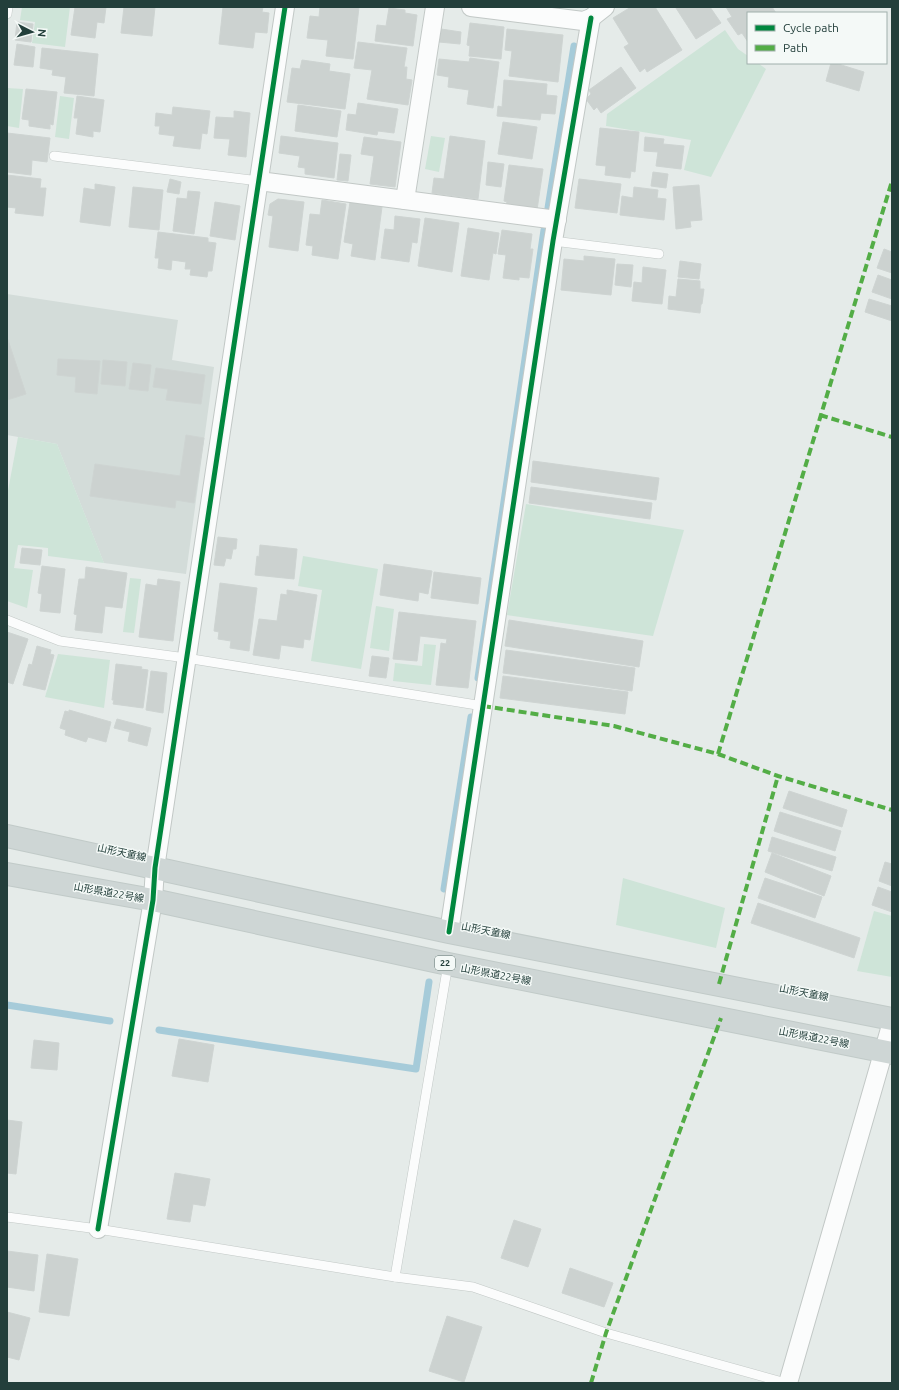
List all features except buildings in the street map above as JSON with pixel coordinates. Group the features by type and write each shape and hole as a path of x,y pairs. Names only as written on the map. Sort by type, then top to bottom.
{"main road":[{"name":"山形天童線","path":"7,836 450,932 892,1019"},
{"name":"山形県道22号線","path":"7,874 153,900 448,964 888,1052"}],"street":[{"path":"98,1229 153,900 154,868 285,7"},
{"path":"405,200 435,7"},
{"path":"471,7 587,15 606,7"},
{"path":"450,932 587,15"},
{"path":"259,181 557,220"},
{"path":"787,1383 888,1052 892,1022"}],"lane":[{"path":"7,14 8,7"},
{"path":"54,156 259,181"},
{"path":"553,241 660,254"},
{"path":"7,620 60,641 186,658 483,706"},
{"path":"395,1277 448,964"},
{"path":"7,1217 98,1229 395,1277 473,1287 606,1333 787,1383"}],"shaded area":[{"path":"7,294 178,320 172,360 214,367 186,574 104,563 57,444 7,435"}],"green space":[{"path":"22,7 70,7 65,47 32,43 35,22 20,20"},
{"path":"725,30 738,49 747,55 747,64 759,64 766,69 711,177 684,170 691,140 606,126 607,114"},
{"path":"7,88 23,89 19,128 7,126"},
{"path":"60,96 74,98 69,139 55,137"},
{"path":"431,136 445,138 439,172 425,169"},
{"path":"18,437 57,444 104,563 48,556 48,548 18,545 14,568 33,570 27,608 7,601 7,496"},
{"path":"526,504 684,530 653,636 507,615"},
{"path":"303,556 378,569 361,669 311,661 322,590 298,586"},
{"path":"130,578 141,579 134,633 123,632"},
{"path":"376,606 394,609 389,651 370,648"},
{"path":"424,644 436,645 431,685 393,681 395,663 422,666"},
{"path":"58,654 110,660 104,708 45,697"},
{"path":"623,878 725,908 716,948 616,925"},
{"path":"874,911 892,916 892,977 857,971"}],"waterway":[{"path":"548,208 574,46"},
{"path":"478,678 544,230"},
{"path":"444,889 471,717"},
{"path":"159,1030 416,1069 429,982"},
{"path":"7,1005 110,1021"}],"marked path":[{"path":"718,754 892,181"},
{"path":"820,415 892,437"},
{"path":"483,706 614,726 718,754 778,776 892,810"},
{"path":"719,984 778,776"},
{"path":"591,1383 606,1333 721,1018"}],"cycle path":[{"path":"98,1229 153,900 155,868 285,7"},
{"path":"449,932 553,241 591,18"}]}
